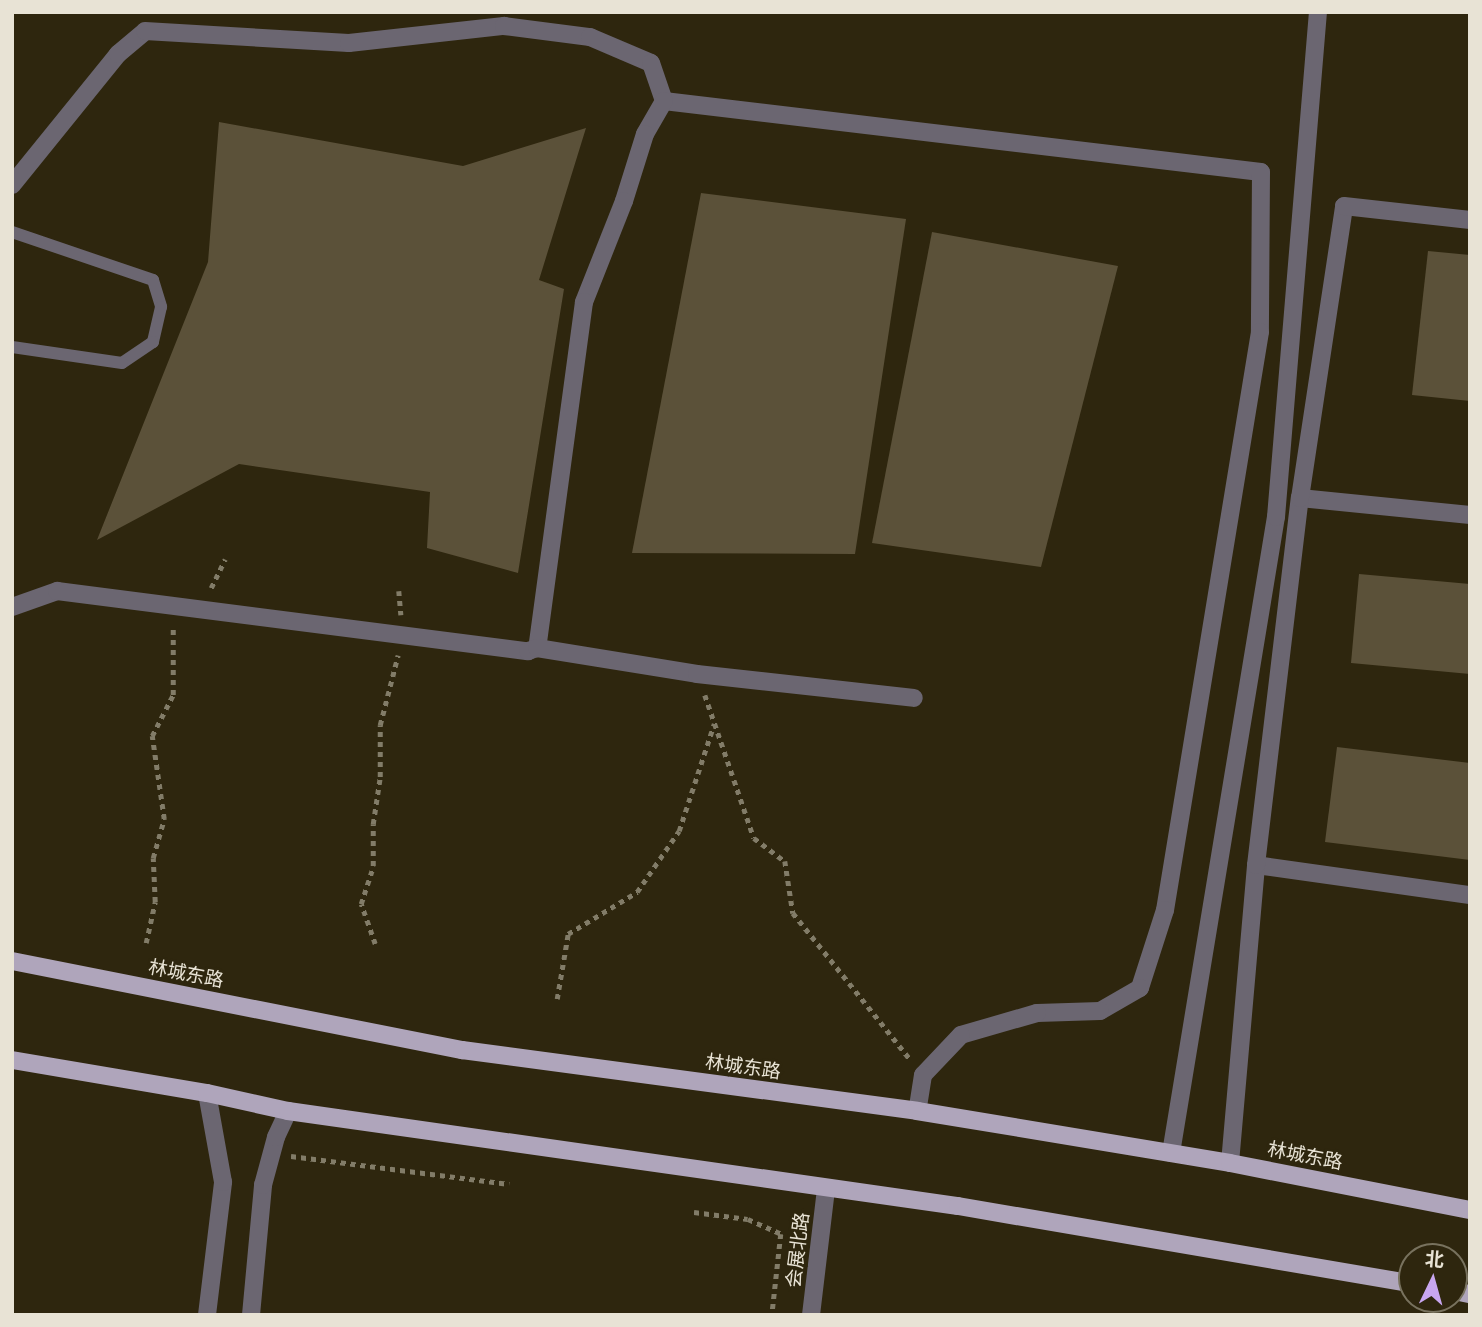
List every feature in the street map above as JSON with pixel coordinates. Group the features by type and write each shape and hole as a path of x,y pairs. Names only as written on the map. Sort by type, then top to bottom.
{"main road":[{"name":"林城东路","path":"12,961 462,1050 917,1111 1230,1163 1470,1210"},
{"path":"12,1060 207,1093 288,1111 958,1206 1398,1282"}],"street":[{"path":"1171,1153 1276,517 1318,12"},
{"path":"12,186 118,54 145,31 349,43 504,26 590,37 651,63 664,101 645,134 624,201 584,302 537,648"},
{"path":"664,101 1261,173 1260,332 1165,911 1140,988 1100,1011 1037,1013 961,1035 923,1075 917,1111"},
{"path":"1230,1163 1256,865 1300,498 1344,206 1470,220"},
{"path":"1300,498 1470,515"},
{"path":"12,607 57,591 528,651 537,648 698,674 914,698"},
{"path":"1256,865 1470,895"},
{"path":"207,1093 223,1182 207,1315"},
{"path":"250,1315 263,1185 270,1156 288,1111"},
{"name":"会展北路","path":"811,1315 826,1189"}],"lane":[{"path":"12,232 153,280 161,307 153,342 122,363 12,347"}],"path":[{"path":"146,943 155,902 153,858 164,819 152,736 173,695 173,626 206,598 225,559"},
{"path":"375,944 361,904 373,866 373,824 380,777 380,725 403,636 399,591"},
{"path":"698,674 754,838 785,860 793,913 923,1075"},
{"path":"557,999 568,934 637,892 679,831 715,723"},
{"path":"270,1156 310,1157 509,1184"},
{"path":"694,1212 748,1219 781,1234 772,1315"}],"building":[{"path":"219,122 463,166 586,128 539,280 564,289 518,573 427,548 430,492 239,464 97,540 208,262"},
{"path":"701,193 906,219 855,554 632,553"},
{"path":"932,232 1118,266 1041,567 872,543"},
{"path":"1428,251 1470,255 1470,401 1412,395"},
{"path":"1359,574 1470,584 1470,674 1351,663"},
{"path":"1337,747 1470,763 1470,860 1325,842"}]}
